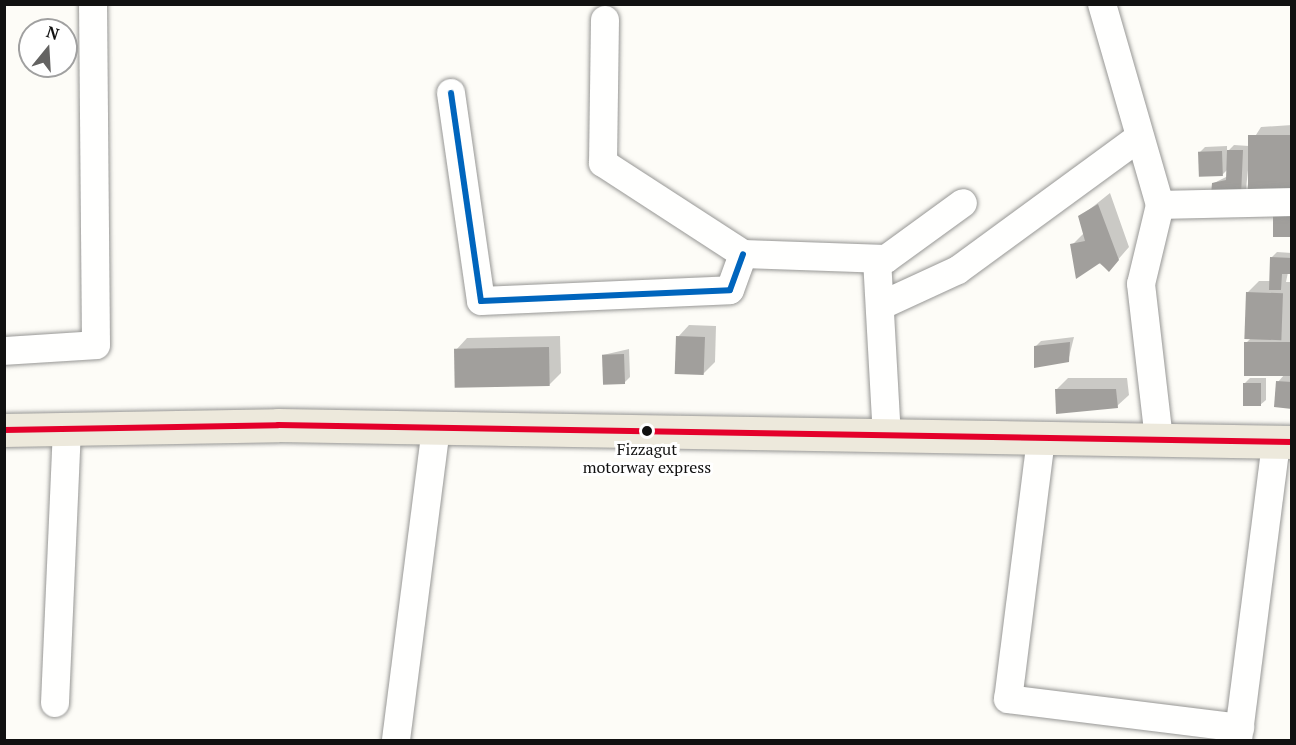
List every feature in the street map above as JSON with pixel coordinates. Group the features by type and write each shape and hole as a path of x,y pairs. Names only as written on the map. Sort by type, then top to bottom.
{"main road":[{"path":"4,430 436,429 1284,442"}],"street":[{"path":"4,351 96,345 93,4"},
{"path":"1102,4 1160,205 1141,284 1159,440"},
{"path":"605,20 603,163 743,254 885,259 963,203"},
{"path":"450,93 481,301 730,291 743,254"},
{"path":"880,306 958,270 1140,137"},
{"path":"1160,205 1292,202"},
{"path":"877,259 887,437"},
{"path":"396,741 436,429"},
{"path":"55,703 67,430"},
{"path":"1041,438 1008,699 1239,734 1284,442"}],"building":[{"path":"1248,135 1292,135 1292,196 1248,196"},
{"path":"1227,150 1243,150 1241,196 1211,195 1212,183 1226,180"},
{"path":"1222,151 1223,176 1199,177 1198,152"},
{"path":"1098,204 1119,260 1109,272 1100,263 1076,279 1070,244 1085,241 1078,216"},
{"path":"1273,216 1292,216 1292,237 1273,237"},
{"path":"1270,257 1292,258 1292,274 1282,274 1281,290 1269,290"},
{"path":"1246,292 1283,293 1281,340 1244,339"},
{"path":"676,336 705,337 704,375 675,374"},
{"path":"1070,342 1069,362 1034,368 1034,346"},
{"path":"1244,342 1292,342 1292,376 1244,376"},
{"path":"549,347 550,386 455,388 454,349"},
{"path":"624,354 625,384 603,385 602,355"},
{"path":"1276,381 1292,382 1292,409 1274,407"},
{"path":"1243,383 1261,383 1261,406 1243,406"},
{"path":"1055,389 1116,389 1118,408 1056,414"}],"transit line":[{"path":"451,93 481,301 730,290 743,254"},
{"path":"4,430 278,425 1292,442"}],"place":[{"name":"Fizzagut motorway express","path":"647,431"}]}
